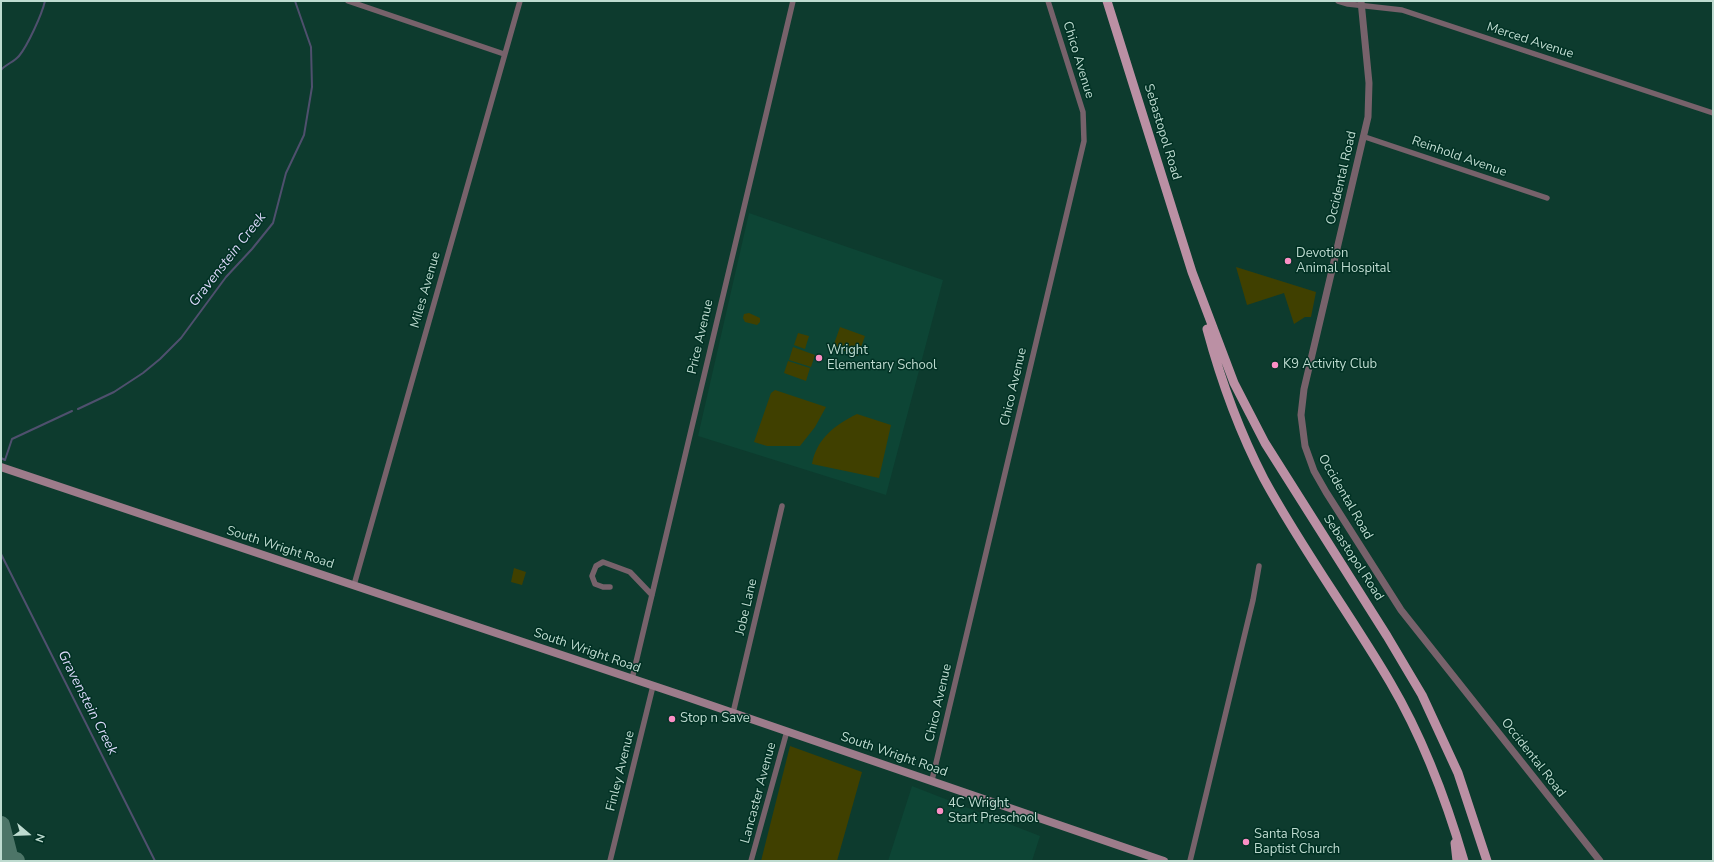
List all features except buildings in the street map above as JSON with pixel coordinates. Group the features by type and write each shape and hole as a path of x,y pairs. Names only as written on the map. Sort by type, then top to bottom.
{"main road":[{"name":"Sebastopol Road","path":"1108,1 1192,272 1220,373 1248,447 1286,517 1394,690 1429,762 1454,825 1464,861"},
{"name":"Sebastopol Road","path":"1192,272 1228,368 1257,428 1387,636 1432,714 1460,780 1487,861"},
{"name":"South Wright Road","path":"1,467 932,780 1164,861"},
{"path":"1454,825 1457,861"}],"street":[{"path":"348,1 504,54"},
{"name":"Miles Avenue","path":"354,585 520,1"},
{"name":"Price Avenue","path":"632,679 793,1"},
{"name":"Chico Avenue","path":"932,780 1084,141 1083,112 1048,1"},
{"name":"Merced Avenue","path":"1338,1 1402,10 1713,113"},
{"name":"Occidental Road","path":"1362,4 1370,94 1365,137 1304,389 1301,422 1307,455 1322,485 1401,610 1600,861"},
{"name":"Reinhold Avenue","path":"1365,137 1548,198"},
{"name":"Jobe Lane","path":"733,713 782,506"},
{"path":"610,587 602,587 595,584 592,576 596,566 603,562 630,572 652,595"},
{"path":"1190,861 1253,600 1259,566"},
{"name":"Finley Avenue","path":"610,861 653,686"},
{"name":"Lancaster Avenue","path":"751,861 787,731"}],"shaded area":[{"name":"Wright Elementary School","path":"749,213 943,280 886,495 698,436"},
{"path":"1236,267 1316,292 1311,317 1305,317 1294,324 1284,293 1247,305"},
{"path":"749,313 760,318 760,322 757,325 745,322 743,318 744,314"},
{"path":"840,327 865,336 858,356 833,347"},
{"path":"798,333 809,336 805,349 794,345"},
{"path":"793,347 815,355 811,367 789,360"},
{"path":"788,361 810,368 806,381 784,373"},
{"path":"775,390 826,407 815,427 800,446 767,446 754,442 771,393"},
{"path":"857,414 891,425 879,478 812,464 818,447 828,433 841,423"},
{"path":"514,568 526,572 522,585 511,582"},
{"path":"790,746 862,772 837,861 761,861"},
{"name":"4C Wright Start Preschool","path":"912,786 1040,836 1032,861 888,861"}],"waterway":[{"path":"1,70 17,58 23,51 41,14 45,1"},
{"name":"Gravenstein Creek","path":"78,409 114,392 143,373 160,359 181,338 226,277 252,249 273,223 286,173 304,135 312,87 311,47 295,1"},
{"name":"Gravenstein Creek","path":"1,458 5,460 12,439 72,411"},
{"name":"Gravenstein Creek","path":"1,554 155,861"}],"taxiway":[{"path":"1,825 10,860 16,861"}],"place":[{"name":"Devotion Animal Hospital","path":"1288,261"},
{"name":"Wright Elementary School","path":"819,358"},
{"name":"K9 Activity Club","path":"1275,365"},
{"name":"Stop n Save","path":"672,719"},
{"name":"4C Wright Start Preschool","path":"940,811"},
{"name":"Santa Rosa Baptist Church","path":"1246,842"}]}
